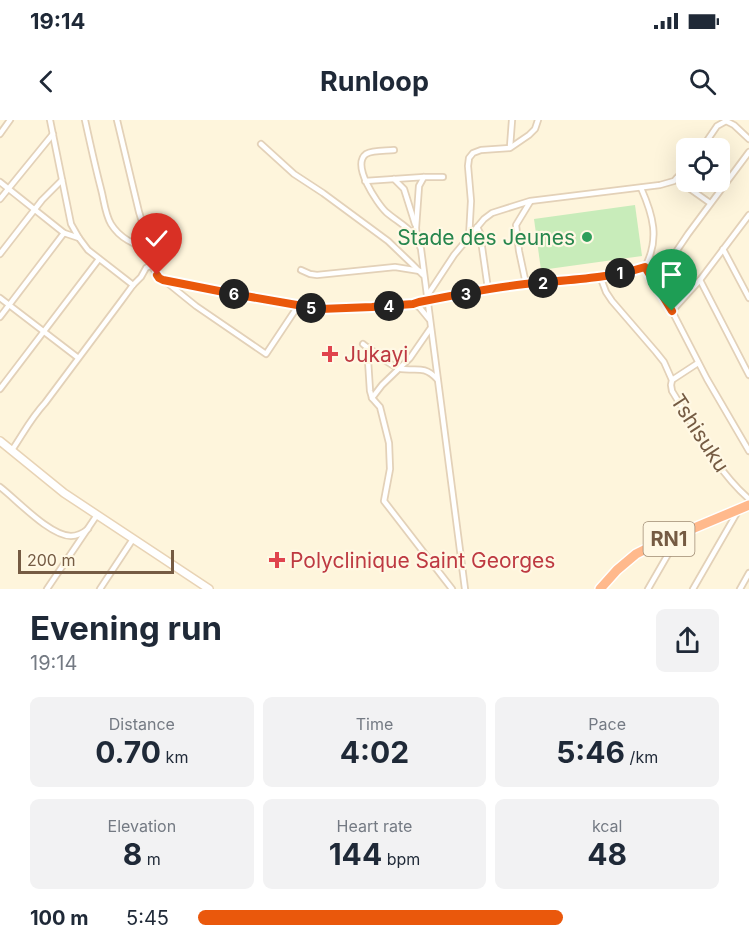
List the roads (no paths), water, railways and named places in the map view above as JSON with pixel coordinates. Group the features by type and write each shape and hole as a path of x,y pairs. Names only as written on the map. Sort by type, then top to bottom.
{"highway":[{"name":"RN1","path":"600,589 616,570 636,554 749,505"}],"street":[{"path":"0,134 10,120"},
{"path":"50,120 71,224 88,250 133,285"},
{"path":"85,120 111,224 116,231 134,243 142,247 150,247"},
{"path":"117,120 139,212 150,247 151,265 159,278 266,354 298,306"},
{"path":"510,148 512,120"},
{"path":"470,235 469,158 473,153 481,150 510,148 535,129 538,120"},
{"path":"711,120 717,126"},
{"path":"709,138 717,126 726,121 749,139"},
{"path":"0,199 53,134"},
{"path":"261,144 294,174 332,199 388,242 424,277"},
{"path":"394,150 366,154 363,158 363,172 365,181 386,212 410,230 421,249 465,589"},
{"path":"655,283 676,250 749,152"},
{"path":"417,239 419,186 424,177"},
{"path":"365,181 442,177"},
{"path":"411,178 419,186"},
{"path":"404,189 411,178"},
{"path":"394,179 404,189 416,228"},
{"path":"427,298 441,273 470,235 492,213 530,201 641,188 670,183 676,179"},
{"path":"0,254 34,210 62,180"},
{"path":"0,182 64,233 79,238"},
{"path":"163,280 298,306 326,309 413,304 427,298 631,271 645,267 651,256 653,244 650,208 641,188"},
{"path":"694,192 710,203"},
{"path":"526,284 519,254 516,225 530,201"},
{"path":"672,311 749,215"},
{"path":"744,220 749,226"},
{"path":"477,226 488,289"},
{"path":"0,317 64,233"},
{"path":"470,235 480,233"},
{"path":"723,249 749,298"},
{"path":"0,389 99,259"},
{"path":"12,450 31,419 133,285 151,265"},
{"path":"301,270 317,275 395,267 420,271"},
{"path":"645,267 672,311 698,363 749,451"},
{"path":"141,278 157,275"},
{"name":"Tshisuku","path":"600,276 606,292 664,362 672,381 670,386 672,391 714,459 749,499"},
{"path":"699,280 749,375"},
{"path":"0,298 78,357"},
{"path":"413,304 420,308 429,319"},
{"path":"372,398 410,358 430,329"},
{"path":"363,344 399,369 423,369 437,379"},
{"path":"373,351 368,360 372,398 380,407 389,442 390,469 384,501 452,589"},
{"path":"672,381 698,363"},
{"path":"0,441 50,483 206,588"},
{"path":"0,487 41,522 61,534 74,537 88,529"},
{"path":"693,589 739,509"},
{"path":"47,589 97,515"},
{"path":"648,589 679,535"},
{"path":"100,589 133,539"},
{"path":"740,589 749,573"}],"place":[{"name":"Stade des Jeunes","path":"587,237"},
{"name":"Jukayi","path":"330,354"},
{"name":"Polyclinique Saint Georges","path":"277,560"}]}
